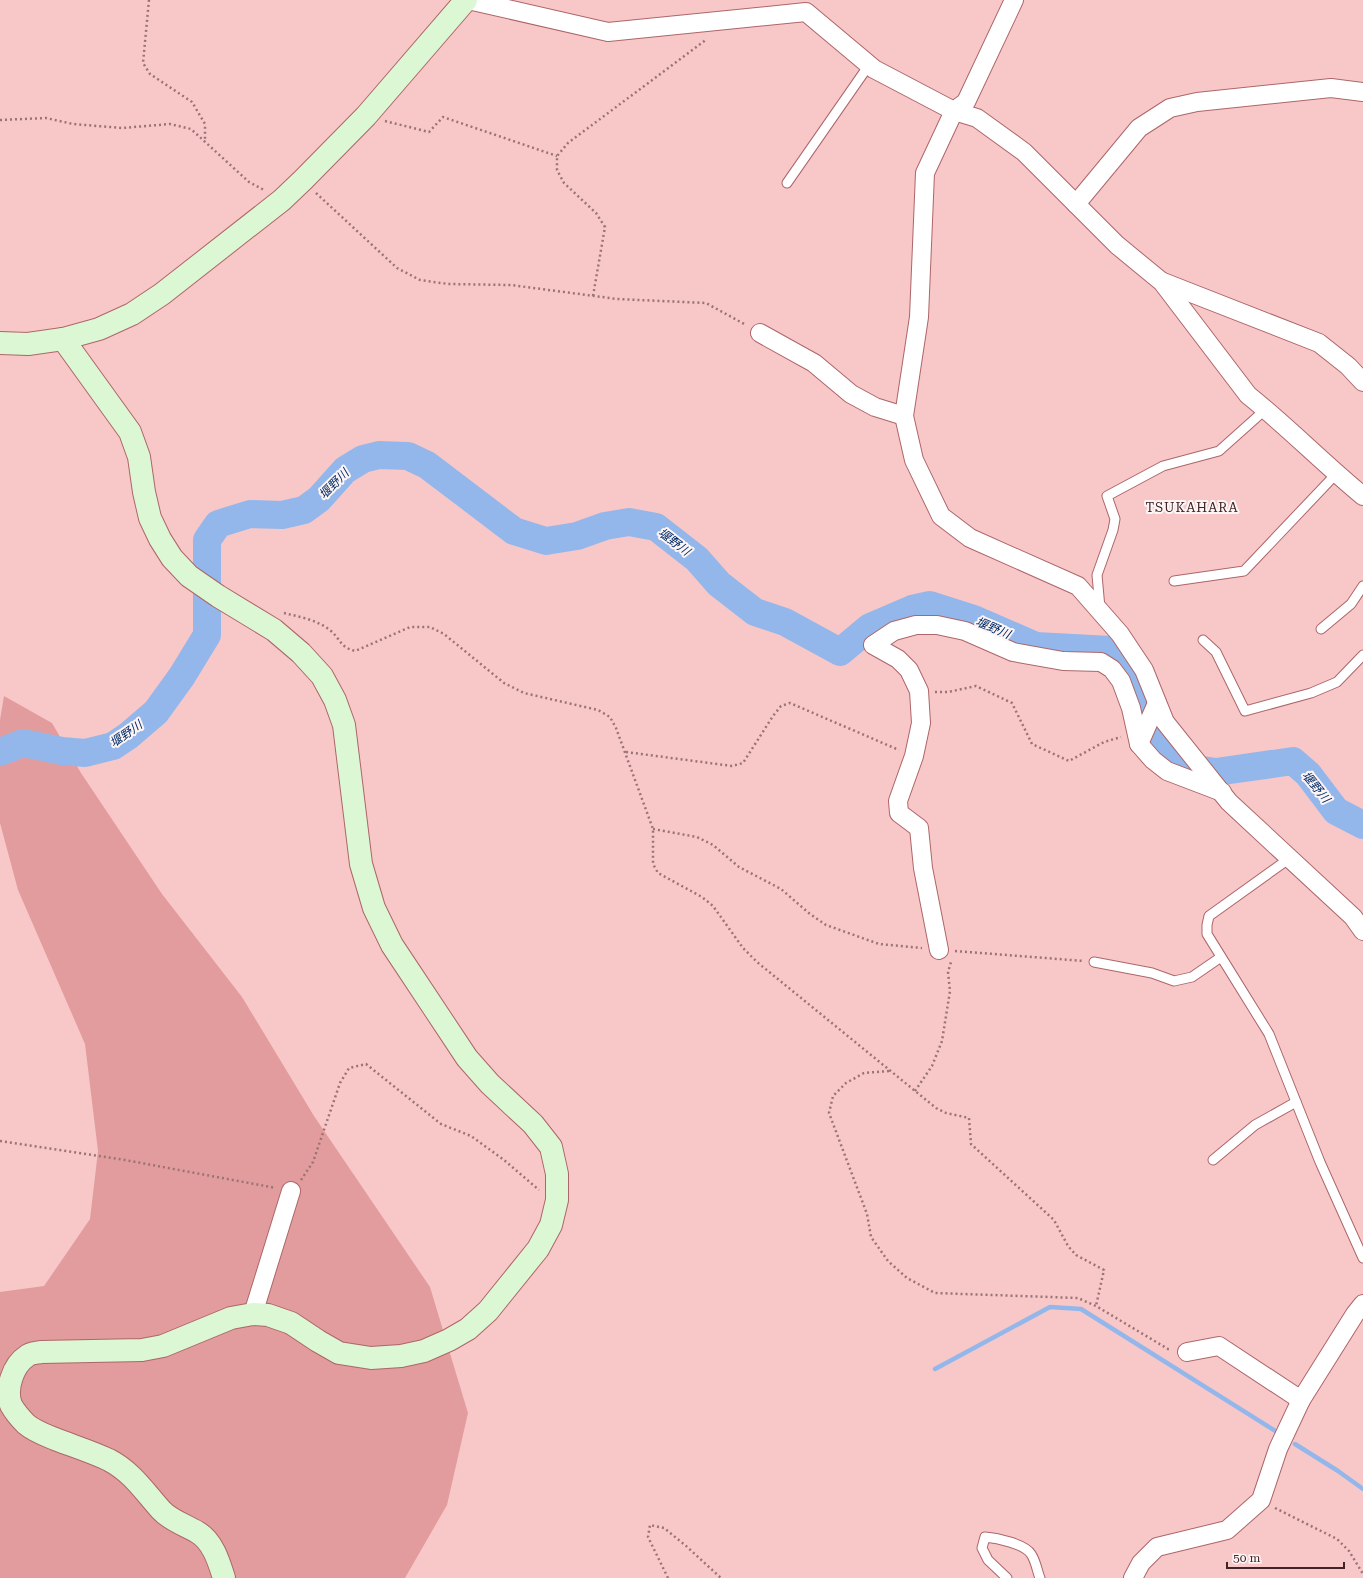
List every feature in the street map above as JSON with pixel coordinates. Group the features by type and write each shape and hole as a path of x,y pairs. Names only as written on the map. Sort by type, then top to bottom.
{"street":[{"path":"0,343 28,344 63,339 99,329 138,310 162,294 282,200 303,180 366,116 467,0 608,32 806,12 869,65 954,112 977,118 1024,152 1117,245 1162,282 1248,395 1266,409 1336,474 1363,496"},
{"path":"1014,0 966,102 954,112 926,173 919,317 904,416 914,460 941,516 970,538 1078,586 1120,634 1144,670 1156,706 1165,722 1229,802 1353,917 1363,931"},
{"path":"1076,204 1139,128 1170,108 1197,102 1331,88 1363,92"},
{"path":"1162,282 1319,343 1348,366 1363,382"},
{"path":"760,333 814,363 851,394 875,407 904,416"},
{"path":"63,339 130,432 139,457 144,492 150,518 160,539 172,558 189,576 218,596 274,630 301,653 322,676 335,700 344,725 361,864 374,908 392,945 467,1058 490,1084 533,1124 551,1147 557,1174 557,1200 551,1226 538,1249 488,1311 468,1329 449,1340 424,1351 401,1356 371,1358 339,1353 291,1323 268,1315 253,1314 231,1318 163,1346 142,1350 41,1352 27,1355 17,1365 11,1378 9,1391 11,1403 17,1414 27,1425 39,1432 108,1460 123,1468 135,1478 162,1511 178,1522 199,1533 210,1545 219,1561 224,1578"},
{"path":"939,950 923,868 919,828 899,813 898,801 914,756 921,723 919,691 909,670 898,659 873,645 894,631 916,625 944,626 965,631 1013,652 1063,661 1101,662 1112,669 1121,681 1131,708 1139,738 1153,760 1167,771 1219,789"},
{"path":"1139,738 1156,706"},
{"path":"253,1314 291,1191"},
{"path":"1133,1578 1141,1563 1157,1547 1227,1530 1261,1500 1278,1448 1301,1400 1355,1314 1363,1304"},
{"path":"1187,1352 1219,1346 1301,1400"}],"lane":[{"path":"787,183 869,65"},
{"path":"1100,611 1098,575 1113,530 1115,519 1107,496 1163,466 1219,451 1266,409"},
{"path":"1174,581 1244,571 1336,474"},
{"path":"1321,629 1351,604 1363,586"},
{"path":"1203,640 1216,652 1245,711 1311,693 1337,682 1363,655"},
{"path":"1290,858 1209,916 1207,934 1269,1034 1320,1162 1363,1258"},
{"path":"1094,962 1152,973 1174,981 1192,977 1221,957"},
{"path":"1213,1160 1254,1124 1296,1102"},
{"path":"1007,1578 988,1560 982,1548 985,1537 1013,1543 1031,1553 1040,1578"}],"path":[{"path":"149,0 142,63 150,74 192,102 205,124 205,142"},
{"path":"593,296 606,227 596,213 564,183 557,170 557,156 568,143 713,35 711,22"},
{"path":"366,116 429,132 443,117 557,156"},
{"path":"0,120 46,118 73,124 122,128 170,124 191,130 249,182 282,200"},
{"path":"303,180 397,268 420,280 448,284 511,285 617,299 706,303 760,333"},
{"path":"282,613 311,620 331,631 346,649 354,651 410,627 430,627 444,634 504,684 524,693 598,710 610,718 626,752 653,829 653,864 658,873 702,897 713,906 744,948 757,962 936,1108 946,1114 969,1118 971,1144 1054,1220 1068,1246 1076,1254 1104,1270 1096,1306"},
{"path":"919,691 948,692 976,686 983,689 1012,703 1032,744 1069,761 1104,742 1139,738"},
{"path":"626,752 732,766 743,763 772,716 781,706 790,703 914,756"},
{"path":"653,829 698,837 713,845 739,867 781,889 810,914 826,925 879,944 956,952 1094,962"},
{"path":"915,1091 932,1066 942,1041 950,991 948,972 951,961 956,952"},
{"path":"0,1141 125,1160 291,1191 313,1162 340,1083 349,1068 366,1064 441,1124 471,1136 504,1160 540,1191 557,1200"},
{"path":"890,1071 864,1073 846,1083 833,1096 829,1113 866,1214 871,1237 888,1261 907,1278 935,1293 1078,1298 1096,1306 1168,1349 1187,1352"},
{"path":"1261,1500 1337,1539 1349,1551 1363,1574"},
{"path":"668,1578 648,1537 650,1524 664,1528 721,1578"}],"shaded area":[{"path":"4,696 52,723 81,773 162,894 242,997 314,1116 430,1287 468,1413 447,1505 405,1578 0,1578 0,1292 44,1286 90,1219 98,1151 85,1044 18,890 0,823 0,720"}],"waterway":[{"name":"堰野川","path":"0,752 23,743 62,751 85,753 113,746 128,736 156,712 182,676 207,635 207,540 218,524 250,514 282,515 304,510 319,499 345,470 363,459 379,455 408,456 427,465 514,531 546,541 577,536 605,526 629,522 656,527 697,559 719,584 755,612 785,622 840,652 870,627 912,609 930,605 974,619 1036,646 1111,650 1127,668 1156,744 1183,767 1216,772 1293,761 1308,774 1336,811 1363,825"},
{"path":"935,1369 1050,1307 1081,1309 1277,1432"},
{"path":"1295,1444 1338,1471 1363,1489"}],"district":[{"name":"TSUKAHARA","path":"1192,507"}]}
